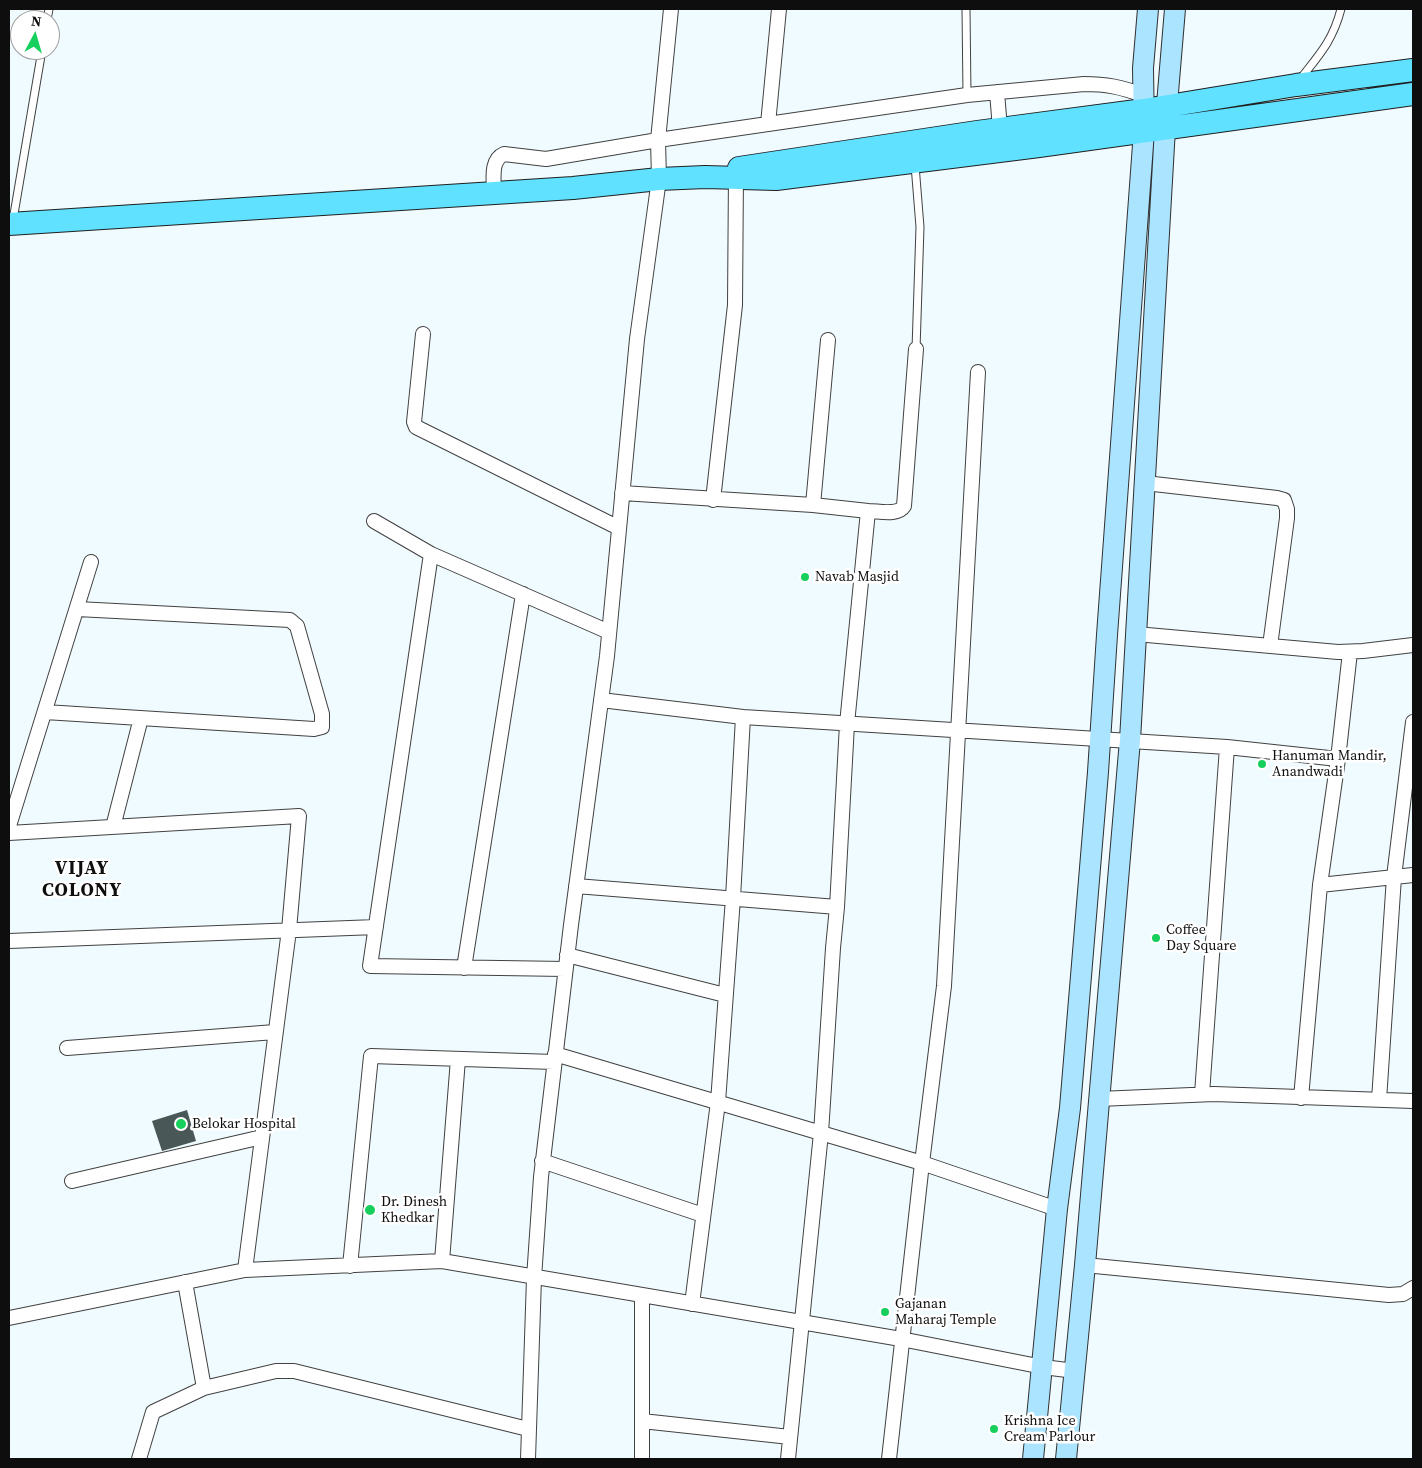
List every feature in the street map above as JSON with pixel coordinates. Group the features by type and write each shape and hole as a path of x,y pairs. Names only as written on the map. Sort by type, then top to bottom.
{"main road":[{"path":"1066,1459 1085,1265 1130,740 1145,483 1149,116 1148,9"},
{"path":"1167,106 1175,9"},
{"path":"736,174 776,179 914,161 1149,116 1167,106 1296,85 1413,70"},
{"path":"10,224 573,188 659,179 705,177 736,174 1000,129 1413,94"},
{"path":"1033,1459 1057,1209 1070,1108 1101,739 1111,577 1149,116"}],"street":[{"path":"528,1459 534,1278 542,1161 609,632 637,339 659,179 658,140 671,9"},
{"path":"768,124 779,9"},
{"path":"494,193 496,161 504,154 546,159 658,140 967,94 1084,84 1119,86 1149,116"},
{"path":"997,92 1000,129"},
{"path":"713,500 735,305 736,174"},
{"path":"422,334 414,422 416,428 619,528"},
{"path":"813,505 828,340"},
{"path":"622,493 813,505 868,511 896,512 902,510 904,506 916,349"},
{"path":"889,1459 901,1339 944,986 978,372"},
{"path":"1145,483 1284,500 1287,518 1270,646"},
{"path":"788,1459 821,1133 833,948 838,907 847,724 868,511"},
{"path":"374,521 431,554 609,632"},
{"path":"431,554 370,966 566,969"},
{"path":"9,826 91,562"},
{"path":"464,968 523,594"},
{"path":"45,712 314,729 322,727 323,722 298,626 290,620 77,609"},
{"path":"1136,634 1350,652 1413,645"},
{"path":"1301,1098 1320,885 1338,759 1350,652"},
{"path":"601,700 743,717 1130,740 1226,747 1338,759"},
{"path":"692,1304 718,1102 733,898 743,717"},
{"path":"113,827 140,718"},
{"path":"1379,1100 1394,877 1413,722"},
{"path":"1202,1094 1226,747"},
{"path":"9,833 299,816 289,930 245,1270"},
{"path":"1320,885 1413,875"},
{"path":"576,886 838,907"},
{"path":"9,941 376,927"},
{"path":"567,955 725,995"},
{"path":"67,1048 276,1032"},
{"path":"350,1266 371,1056 458,1059 555,1058 718,1102 922,1162 1057,1209"},
{"path":"442,1262 458,1059"},
{"path":"1099,1099 1202,1094 1413,1100"},
{"path":"72,1181 262,1137"},
{"path":"542,1161 703,1215"},
{"path":"9,1318 245,1270 442,1262 642,1294 901,1339 1043,1367 1075,1371"},
{"path":"1085,1265 1389,1295 1403,1294 1413,1288"},
{"path":"186,1282 204,1388"},
{"path":"642,1294 642,1459"},
{"path":"139,1459 152,1412 204,1388 276,1371 294,1371 528,1429"},
{"path":"642,1421 790,1437"}],"lane":[{"path":"966,9 967,94"},
{"path":"1296,85 1329,42 1341,9"},
{"path":"10,224 40,60"},
{"path":"914,161 920,227 916,349"}],"building":[{"path":"187,1110 196,1141 162,1151 152,1121"}],"place":[{"name":"Navab Masjid","path":"805,577"},
{"name":"Hanuman Mandir, Anandwadi","path":"1262,764"},
{"name":"Coffee Day Square","path":"1156,938"},
{"name":"Belokar Hospital","path":"181,1124"},
{"name":"Dr. Dinesh Khedkar","path":"370,1210"},
{"name":"Gajanan Maharaj Temple","path":"885,1312"},
{"name":"Krishna Ice Cream Parlour","path":"994,1429"}],"district":[{"name":"VIJAY COLONY","path":"82,880"}]}
